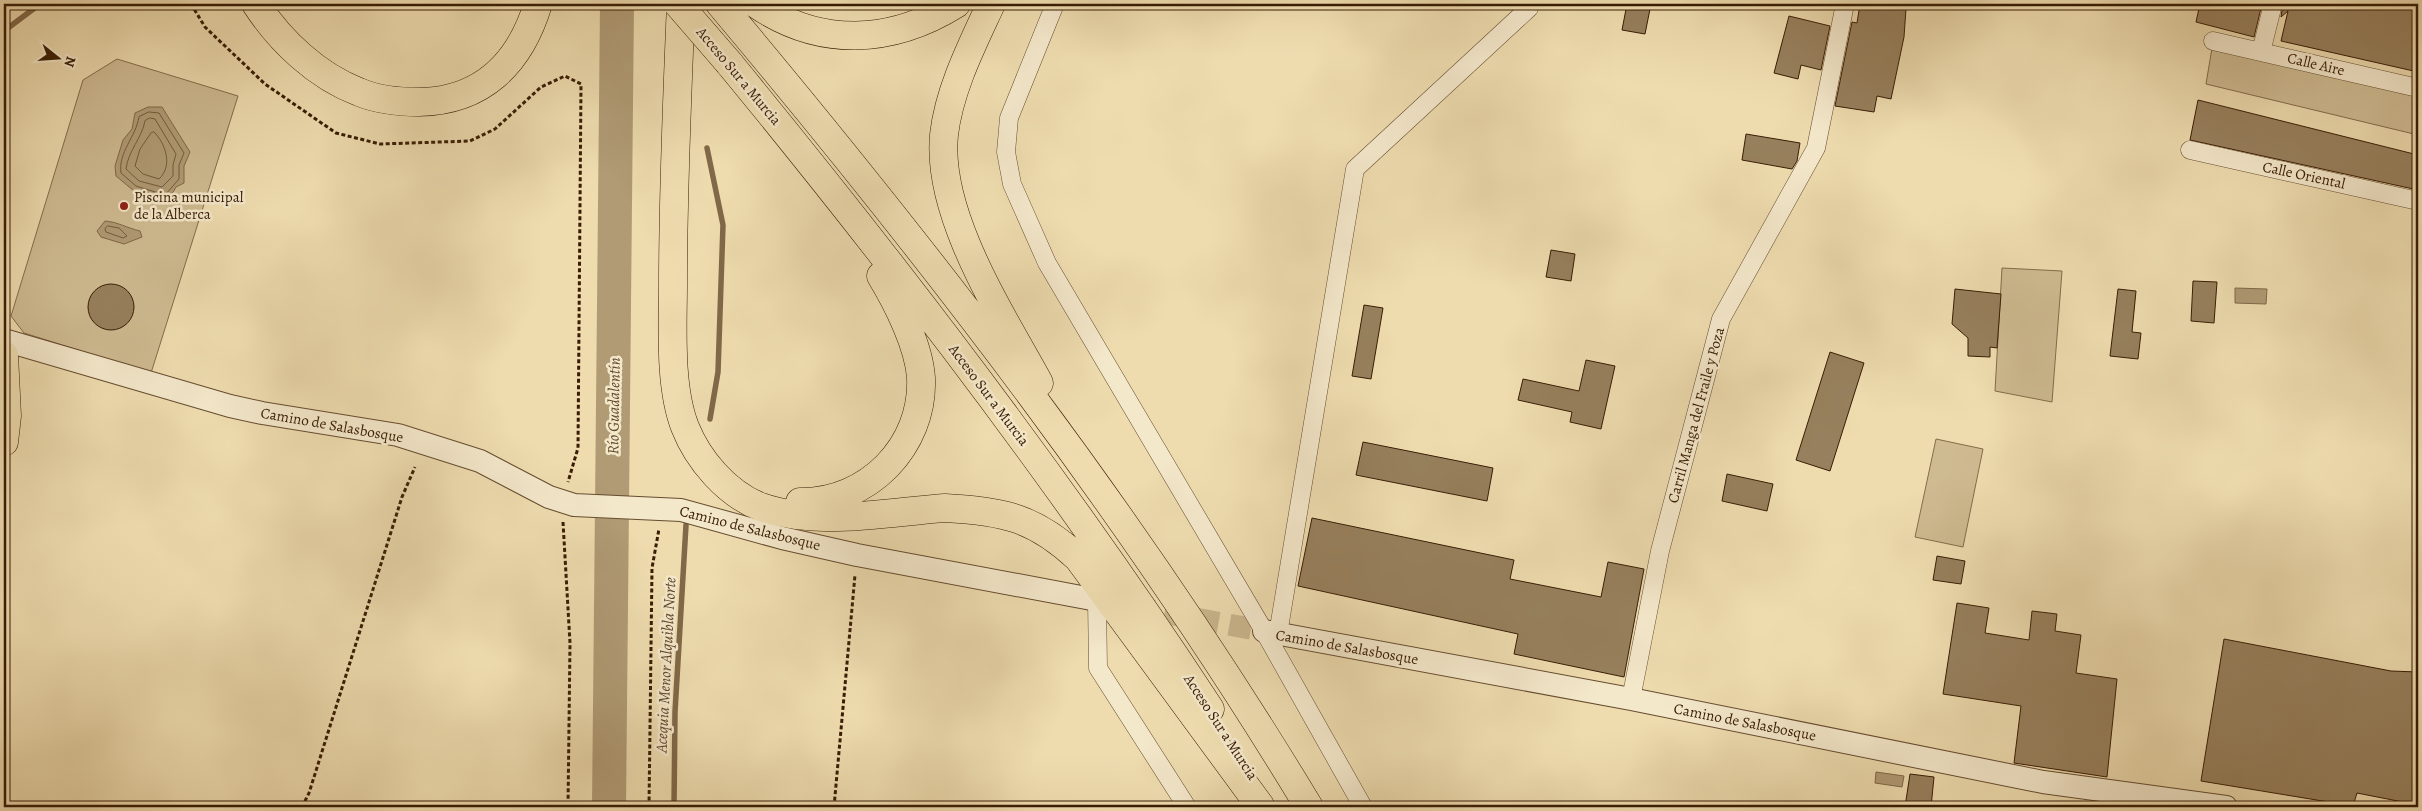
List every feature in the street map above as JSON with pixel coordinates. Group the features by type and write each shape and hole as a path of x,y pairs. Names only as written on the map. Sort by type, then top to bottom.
{"main road":[{"path":"256,4 278,33 318,68 339,83 358,92 400,102 444,100 477,88 496,76 522,44 538,4"},
{"path":"674,4 676,111"},
{"path":"680,4 673,244 674,362 678,400 685,427 709,468 742,496 760,506 782,513 824,518 946,508 965,509 1007,516 1043,529 1078,558 1261,807"},
{"name":"Acceso Sur a Murcia","path":"680,4 790,137 1033,453 1179,662 1271,807"},
{"path":"756,4 787,22 809,30 835,36 862,36 908,28 929,20 956,4"},
{"path":"991,4 962,70 949,111 944,136 947,183 960,229 984,279 1083,463"},
{"path":"725,10 857,168 1083,463 1210,650 1309,807"},
{"path":"709,468 739,486 769,498 788,501 823,501 859,489 882,471 900,451 911,432 918,413 921,376 916,355 897,302 790,137"},
{"path":"4,354 7,416 4,442"}],"street":[{"path":"1055,4 1009,118 1006,152 1012,184 1047,262 1271,633 1363,807"},
{"path":"1271,633 1355,169 1529,8 1530,4"},
{"name":"Carril Manga del Fraile y Poza","path":"1631,699 1660,551 1721,319 1816,148 1845,4"},
{"path":"2261,52 2273,4"},
{"name":"Calle Aire","path":"2213,41 2418,88"},
{"name":"Calle Oriental","path":"2190,150 2418,200"},
{"name":"Camino de Salasbosque","path":"4,340 230,406 398,435 480,461 568,504 660,508 695,513 782,538 857,555 1097,600"},
{"path":"1097,600 1098,668 1187,807"},
{"name":"Camino de Salasbosque","path":"1271,633 1631,699 2043,782 2226,807"}],"path":[{"path":"191,4 205,27 265,84 336,132 380,144 470,140 495,129 541,87 565,76 580,84 578,448 568,504 570,643 568,807"},
{"path":"302,807 309,793 402,497 415,467"},
{"path":"649,807 652,568 660,508"},
{"path":"834,807 857,555"}],"shaded area":[{"path":"2212,48 2418,95 2418,135 2206,84"},
{"name":"Piscina municipal de la Alberca","path":"117,59 238,96 151,373 24,333 11,316 83,80"},
{"path":"2002,268 2062,271 2052,402 1995,391"},
{"path":"1936,439 1983,449 1963,547 1915,537"}],"water":[{"path":"148,107 162,107 190,152 184,166 184,183 176,187 168,201 134,191 116,176 115,166 123,140 132,129 135,113"},
{"path":"105,221 140,231 142,237 124,244 101,237 97,231"},
{"path":"2235,288 2267,289 2266,304 2235,303"},
{"path":"1876,772 1904,776 1902,787 1875,783"}],"building":[{"path":"1627,4 1651,4 1645,34 1622,30"},
{"path":"1860,4 1885,4 1906,9 1904,37 1891,99 1877,96 1874,112 1835,106 1852,22 1857,23"},
{"path":"2200,4 2262,4 2254,37 2196,22"},
{"path":"2283,4 2418,4 2418,72 2281,41 2288,11 2281,17"},
{"path":"1789,16 1830,26 1821,70 1801,65 1798,79 1774,73"},
{"path":"2198,100 2418,155 2418,190 2190,140"},
{"path":"1746,134 1800,143 1797,161 1792,169 1742,160"},
{"path":"1551,250 1575,254 1571,281 1546,277"},
{"path":"2193,281 2217,282 2214,323 2191,321"},
{"path":"107,284 115,284 124,288 130,294 134,307 130,320 124,326 115,330 107,330 98,326 92,320 88,311 88,303 92,294 98,288"},
{"path":"1955,289 2001,294 1997,348 1990,347 1990,357 1968,356 1968,338 1952,324"},
{"path":"2118,289 2136,291 2132,332 2141,333 2138,359 2110,356"},
{"path":"1364,305 1383,308 1371,379 1352,376"},
{"path":"1830,352 1864,363 1830,471 1796,460"},
{"path":"1586,360 1615,366 1601,429 1570,422 1572,412 1518,400 1523,379 1579,391"},
{"path":"1363,442 1493,468 1487,501 1356,475"},
{"path":"1727,474 1773,484 1767,511 1722,501"},
{"path":"1312,518 1514,560 1510,579 1601,597 1608,562 1644,569 1624,677 1514,654 1518,634 1298,586"},
{"path":"1937,556 1965,561 1961,584 1933,580"},
{"path":"1957,603 1989,608 1985,633 2029,640 2032,611 2057,614 2055,631 2081,635 2076,673 2117,679 2107,777 2014,763 2021,706 1943,694"},
{"path":"2224,639 2391,671 2418,672 2418,805 2357,793 2353,806 2201,781"},
{"path":"1910,774 1934,777 1931,807 1905,807"}],"waterway":[{"path":"4,31 40,4"},
{"name":"Río Guadalentín","path":"609,807 617,4"},
{"name":"Acequia Menor Alquibla Norte","path":"707,148 723,225 718,372 710,419"},
{"name":"Acequia Menor Alquibla Norte","path":"674,807 675,712 686,525"}],"tunnel":[{"path":"1132,607 1264,631"}],"place":[{"name":"Piscina municipal de la Alberca","path":"124,206"}]}
